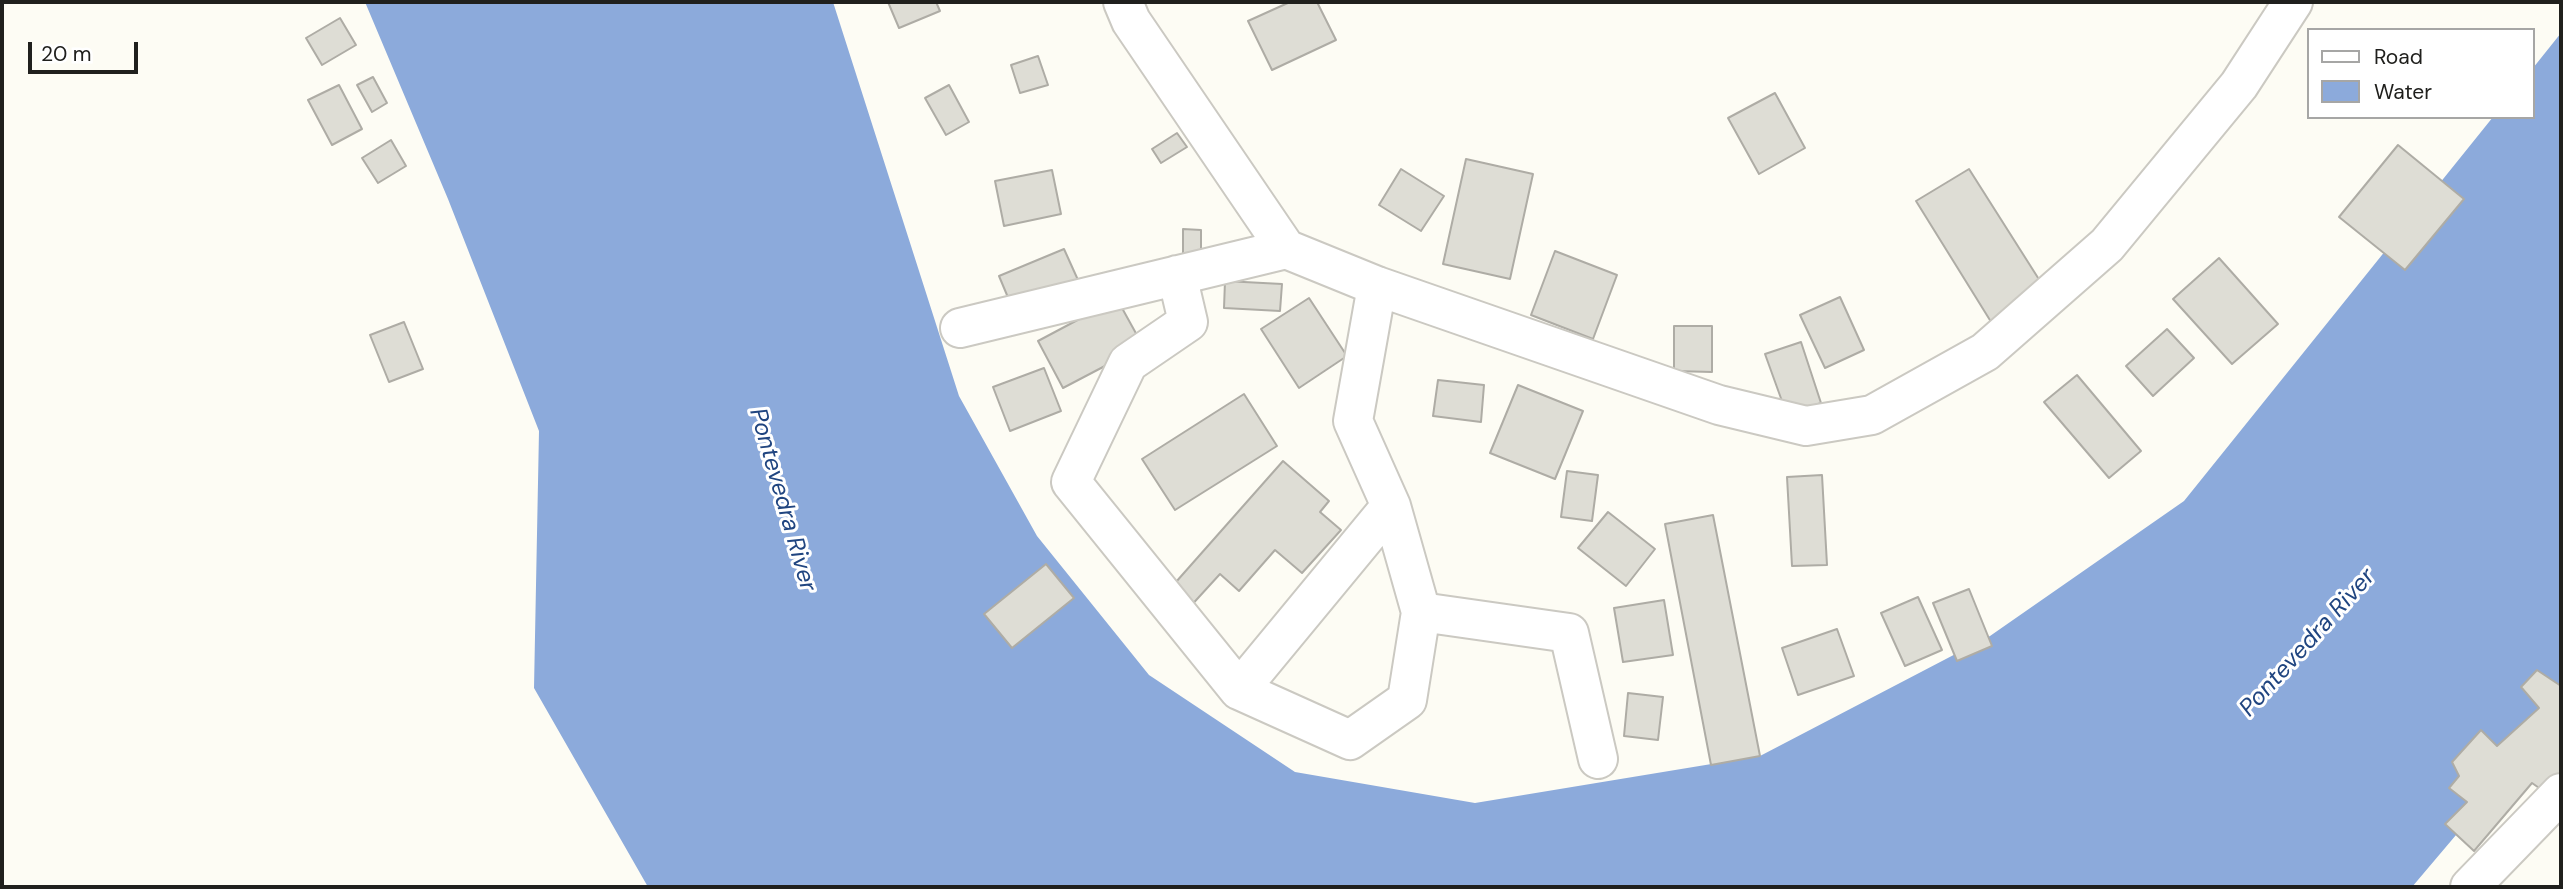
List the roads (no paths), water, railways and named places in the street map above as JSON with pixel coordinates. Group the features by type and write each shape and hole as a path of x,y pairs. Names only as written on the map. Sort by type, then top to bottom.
{"street":[{"path":"1123,2 1131,21 1286,249 1377,286 1719,405 1806,426 1872,415 1985,352 2107,245 2239,85 2293,2"},
{"path":"960,328 1286,249"},
{"path":"1177,275 1188,322 1128,363 1071,482 1239,690 1350,740 1407,700 1421,612 1391,506 1353,421 1377,286"},
{"path":"1239,690 1391,506"},
{"path":"1421,612 1569,633 1598,759"},
{"path":"2472,887 2561,793"}],"water":[{"name":"Pontevedra River","path":"365,2 833,2 959,396 1037,536 1149,675 1295,772 1475,803 1760,756 1990,636 2184,501 2491,119 2535,119 2535,66 2561,33 2561,711 2412,887 648,887 534,688 539,431 448,199"}]}
